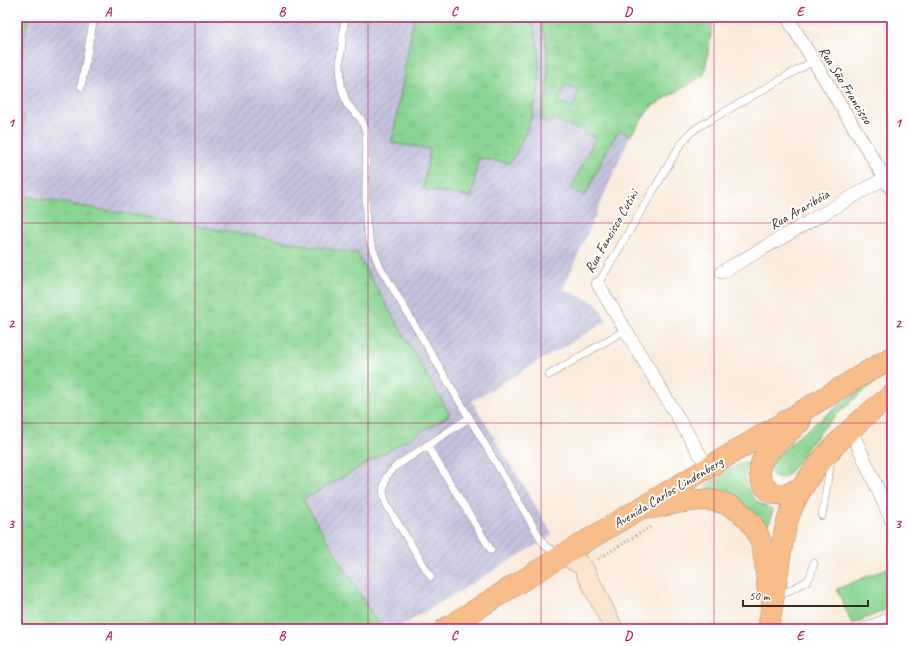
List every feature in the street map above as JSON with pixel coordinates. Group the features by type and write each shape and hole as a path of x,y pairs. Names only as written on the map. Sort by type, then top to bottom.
{"main road":[{"name":"Avenida Carlos Lindenberg","path":"445,629 563,555 892,357"},
{"path":"803,487 786,494 774,493 768,490 760,480 759,473 761,466 763,460 771,449 833,392"},
{"path":"771,614 786,528 790,514 803,487 819,463 860,421 892,395"},
{"path":"640,510 704,500 725,503 743,514 754,526 761,541 771,614"}],"street":[{"name":"Rua São Francisco","path":"787,17 813,61 888,176 892,190"},
{"name":"Rua Araribóia","path":"722,272 888,176"},
{"name":"Rua Fancisco Cutini","path":"598,284 708,468"},
{"path":"851,430 892,521"},
{"path":"563,555 584,567 614,629"}],"lane":[{"path":"81,87 94,17"},
{"path":"345,17 340,61 341,86 347,104 361,119 366,132 366,223 369,239 379,265 545,546 563,555"},
{"name":"Rua Fancisco Cutini","path":"598,284 679,147 690,134 698,127 813,61"},
{"path":"549,375 625,330"},
{"path":"431,577 386,504 383,491 386,477 396,466 469,418"},
{"path":"427,445 491,550"},
{"path":"822,516 832,450"},
{"path":"771,614 807,581 811,575 814,563"},
{"path":"859,629 892,615"}],"shaded area":[{"path":"17,17 714,17 704,75 651,107 630,136 563,289 596,303 607,321 472,401 553,535 396,629 17,629"}],"green space":[{"path":"17,17 28,17 17,87"},
{"path":"414,17 530,17 536,36 539,55 538,92 534,110 520,146 510,163 478,158 472,197 423,189 430,149 392,143"},
{"path":"539,17 714,17 704,75 651,107 630,136 620,130 609,146 585,196 571,189 595,138 553,118 550,124 540,119 544,107 548,81 546,42","holes":["566,84 579,91 572,107 558,101"]},
{"path":"17,108 24,117 17,162"},
{"path":"17,195 353,253 357,251 361,261 450,415 303,500 381,629 17,629"},
{"path":"892,369 892,371 841,410 832,419 815,438 785,477 780,478 772,475 771,469 774,459 799,436 847,399"},
{"path":"744,461 747,464 745,479 750,492 759,502 773,509 770,522 766,525 707,491 706,489 707,484"},
{"path":"892,566 892,607 852,624 837,589"}]}
